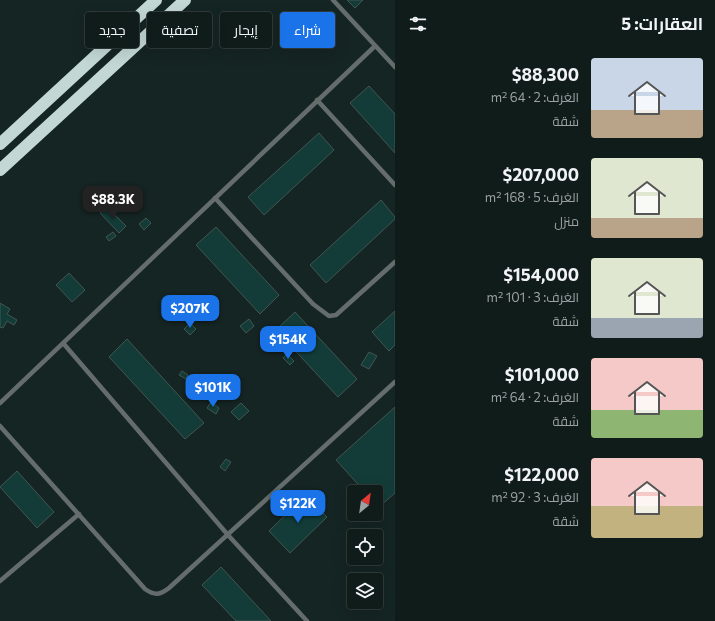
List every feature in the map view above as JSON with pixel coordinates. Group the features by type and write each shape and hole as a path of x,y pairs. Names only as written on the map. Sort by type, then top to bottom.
{"highway":[{"path":"0,144 156,0"},
{"path":"0,170 185,0"}],"lane":[{"path":"333,0 395,67"},
{"path":"0,403 375,46"},
{"path":"317,100 395,186"},
{"path":"215,198 313,304 329,316 336,315 395,262"},
{"path":"63,343 228,535 307,621"},
{"path":"0,426 145,589 156,595 162,594 169,588 395,382"},
{"path":"0,581 79,514"}],"building":[{"path":"347,0 363,0 355,8"},
{"path":"369,86 395,114 395,153 350,103"},
{"path":"319,133 334,150 264,215 248,197"},
{"path":"381,200 395,219 326,283 310,265"},
{"path":"107,207 126,226 119,233 100,213"},
{"path":"146,218 151,223 144,230 139,224"},
{"path":"216,227 279,295 260,314 196,245"},
{"path":"113,232 116,236 109,241 106,237"},
{"path":"69,273 85,290 72,302 56,285"},
{"path":"0,303 10,309 7,314 17,320 14,325 7,321 3,328 0,327"},
{"path":"395,311 395,345 389,351 372,332"},
{"path":"295,312 357,379 338,397 276,330"},
{"path":"249,319 254,326 246,333 240,326"},
{"path":"190,323 196,329 190,335 184,329"},
{"path":"127,339 204,423 185,439 109,357"},
{"path":"369,352 377,356 369,369 361,365"},
{"path":"287,354 294,361 290,365 283,358"},
{"path":"182,371 188,375 186,379 179,375"},
{"path":"211,402 219,408 216,414 207,408"},
{"path":"241,403 249,411 239,420 231,412"},
{"path":"395,407 395,493 383,504 383,485 359,485 336,460"},
{"path":"226,459 231,462 225,471 220,467"},
{"path":"17,471 54,512 37,528 0,487"},
{"path":"306,495 327,517 290,553 269,531"},
{"path":"221,567 271,621 236,621 202,585"}]}
